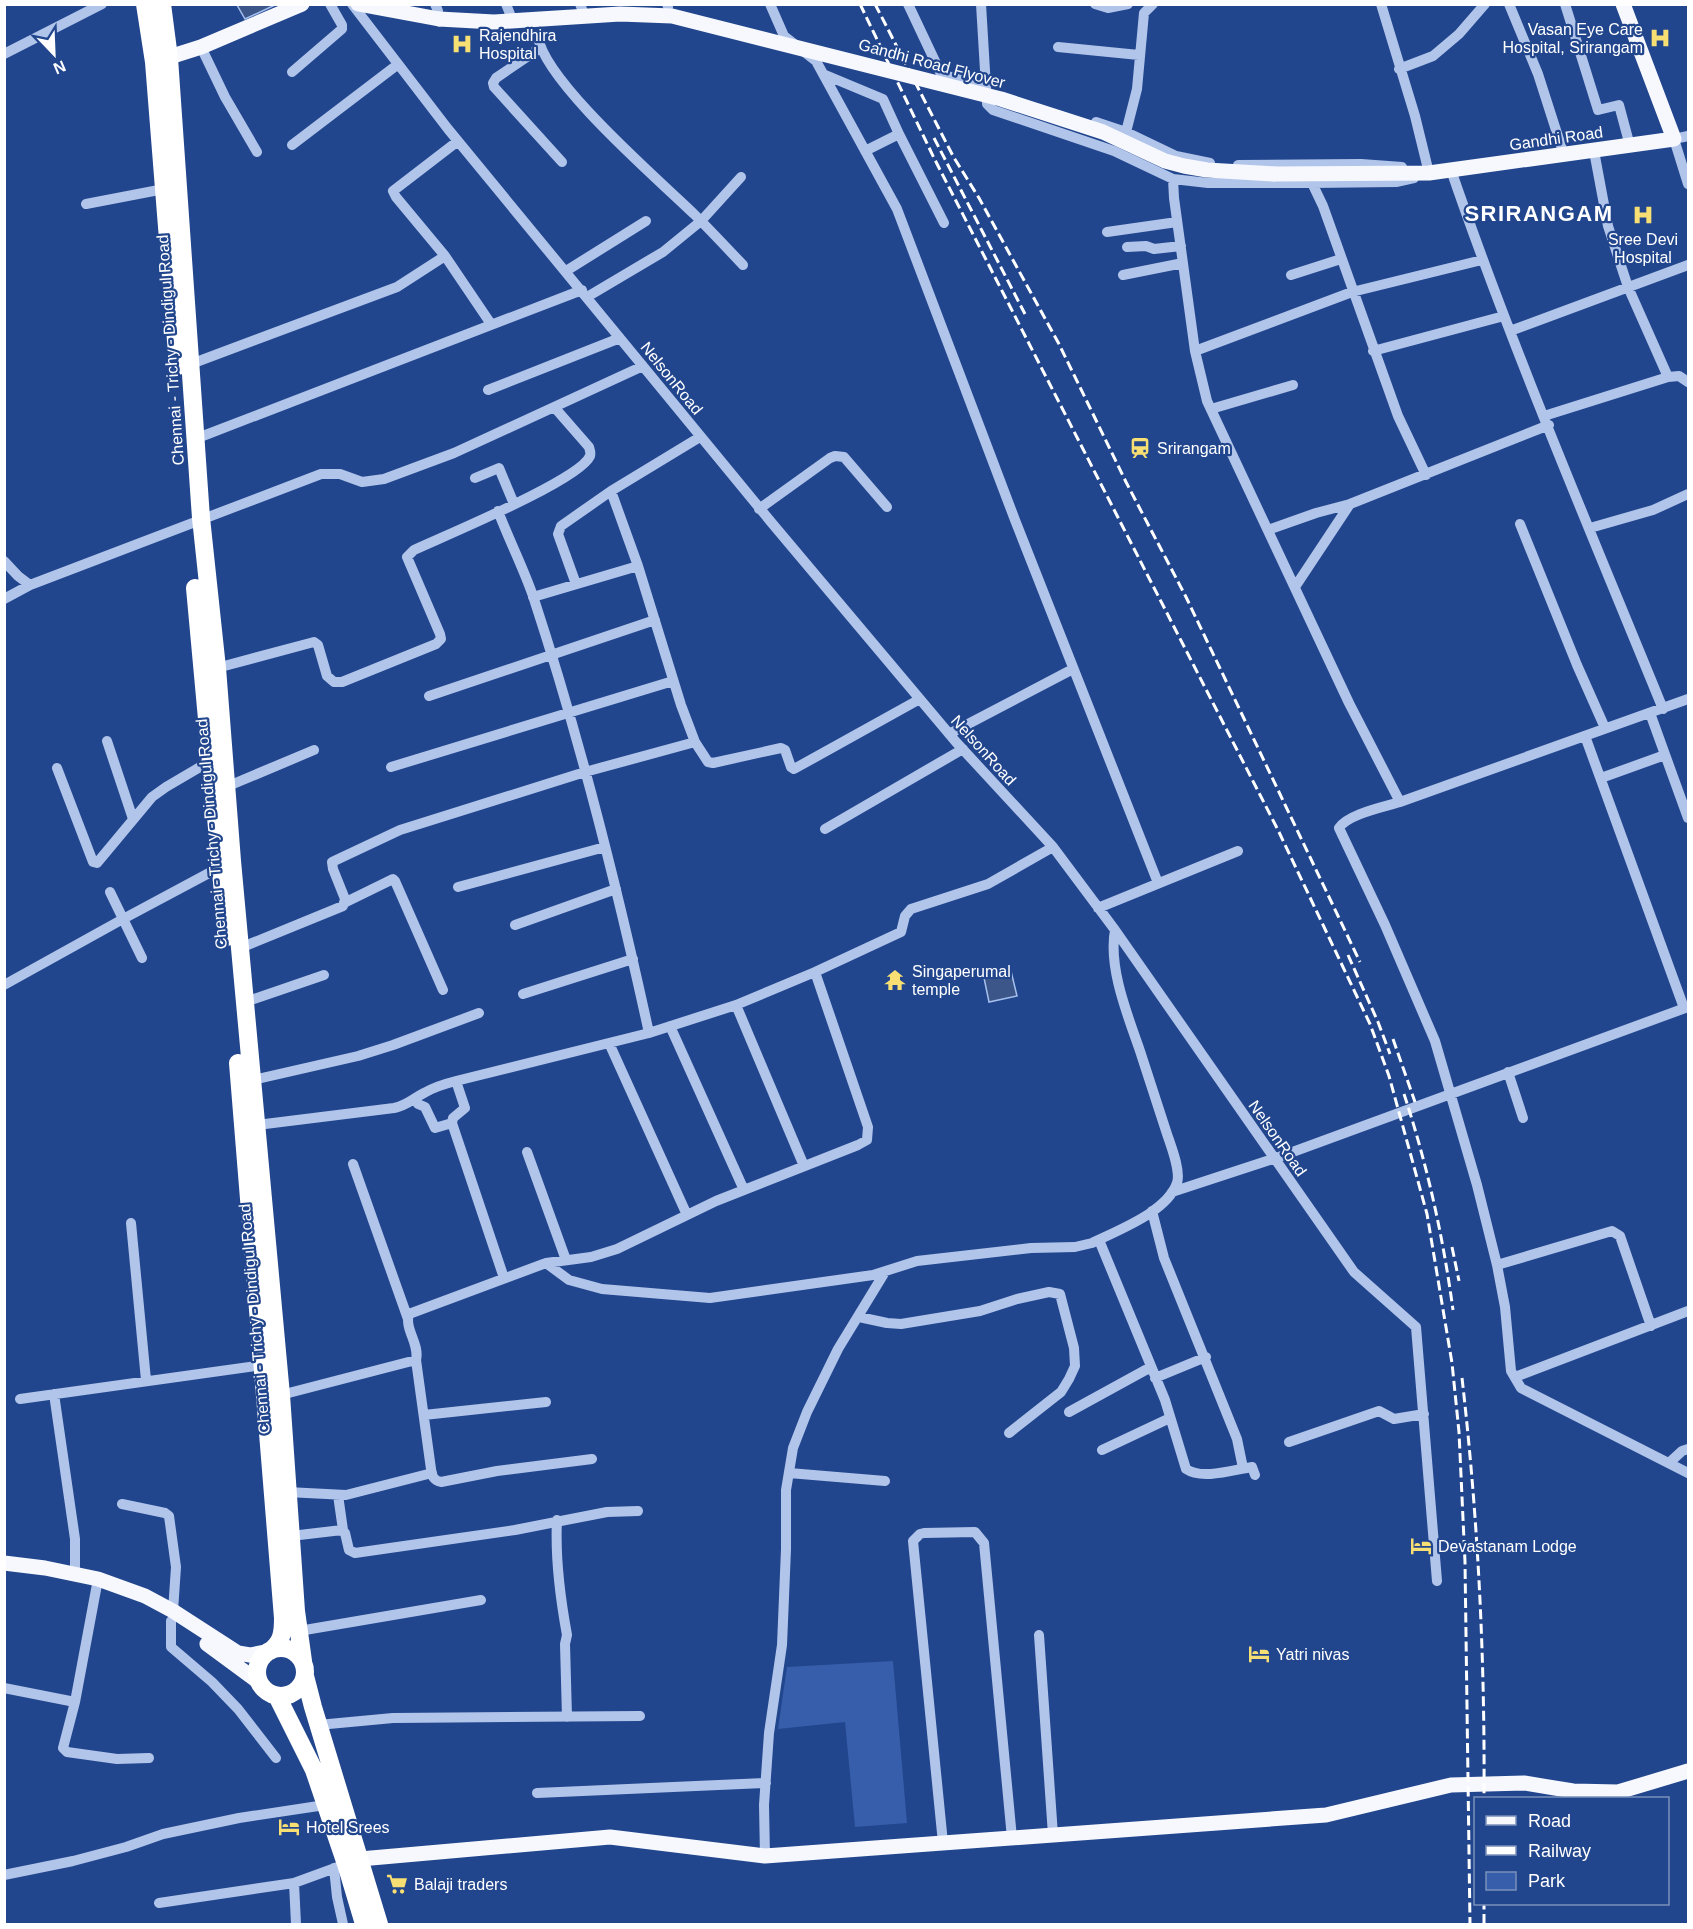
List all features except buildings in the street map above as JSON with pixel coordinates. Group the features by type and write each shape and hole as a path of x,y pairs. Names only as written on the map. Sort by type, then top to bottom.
{"highway":[{"name":"Chennai - Trichy - Dindigul Road","path":"145,4 162,60"},
{"name":"Chennai - Trichy - Dindigul Road","path":"162,4 162,60 195,520 226,864 237,1046 264,1365 273,1396 287,1492 304,1668 347,1864 364,1924"},
{"name":"Chennai - Trichy - Dindigul Road","path":"171,188 191,364 195,439 195,520"},
{"name":"Chennai - Trichy - Dindigul Road","path":"226,864 240,948 257,1125 284,1618 280,1640 264,1655 257,1669 260,1683 264,1689 277,1696 314,1770 347,1864 379,1924"},
{"path":"270,1651 277,1648 292,1650 304,1668 298,1689 292,1694 277,1696"}],"main road":[{"path":"162,60 201,47 302,4"},
{"name":"Gandhi Road Flyover","path":"358,4 420,15 437,12 494,22 620,14 672,16 1001,99 1115,136 1166,161 1184,166 1207,170 1274,174 1429,173"},
{"path":"1623,4 1682,137"},
{"name":"Gandhi Road","path":"1429,173 1682,137"},
{"path":"4,1563 75,1574 97,1582 172,1616 238,1653 250,1655 270,1651"},
{"path":"4,1569 97,1582"},
{"path":"172,1616 260,1683"},
{"path":"347,1864 610,1837 765,1856 1326,1815 1451,1785 1524,1783 1573,1791 1618,1792 1689,1771"}],"street":[{"path":"4,54 102,4"},
{"path":"292,72 342,30 342,25 330,4"},
{"name":"NelsonRoad","path":"352,4 458,141 759,509 949,734 1053,847 1114,930 1354,1272 1417,1328 1437,1581"},
{"path":"770,4 784,36 814,58 902,219 1015,520 1158,883"},
{"path":"908,4 941,74 1126,132 1176,156 1216,165 1361,164 1406,167 1429,173"},
{"path":"981,4 987,104 993,110 1114,151 1173,179 1208,183 1396,182 1429,173"},
{"path":"1095,4 1108,8 1128,4"},
{"path":"1381,4 1415,116 1429,173"},
{"path":"1400,72 1433,56 1459,34 1485,4"},
{"path":"1509,4 1538,74 1564,155"},
{"path":"1565,4 1598,110 1619,105 1630,146"},
{"path":"1126,132 1137,89 1145,7"},
{"path":"562,162 494,87 493,83 496,78 539,43 561,79 603,127 701,220 743,265"},
{"path":"201,47 225,97 257,152"},
{"path":"1058,47 1139,55"},
{"path":"292,145 398,64"},
{"path":"823,74 881,97 944,223"},
{"path":"865,151 899,134"},
{"path":"1682,137 1689,184"},
{"path":"458,141 393,190 396,197 445,256 491,324"},
{"path":"1594,151 1608,226 1628,287 1668,377"},
{"path":"1451,170 1504,316 1663,709"},
{"path":"195,439 491,324 584,294 663,252 701,220 741,177"},
{"path":"1173,179 1195,351 1207,401 1349,703 1400,802"},
{"path":"1312,183 1323,206 1398,416 1425,475"},
{"path":"86,204 171,188"},
{"path":"566,271 646,221"},
{"path":"1107,232 1177,222"},
{"path":"1127,247 1146,246 1154,249 1181,246"},
{"path":"191,364 397,287 445,256"},
{"path":"1291,275 1341,259"},
{"path":"1195,351 1352,292 1482,260"},
{"path":"1123,274 1183,264"},
{"path":"1510,331 1689,265"},
{"path":"1373,351 1504,316"},
{"path":"488,390 620,338"},
{"path":"4,599 30,585 195,520 321,474 340,474 362,482 384,479 454,453 643,366"},
{"path":"1268,530 1350,504 1425,475 1546,421 1668,377 1686,378"},
{"path":"1211,409 1293,385"},
{"path":"210,670 314,642 318,645 327,676 334,682 342,682 436,644 441,639 440,634 407,556 414,550 541,492 588,459 591,454 589,447 555,408"},
{"path":"576,584 558,534 564,524 610,491 700,437"},
{"path":"759,509 830,458 839,456 844,457 887,507"},
{"path":"475,478 498,468 514,504"},
{"path":"610,491 638,566 673,681 695,742 708,762 713,763 781,748 785,750 791,767 794,769 920,699"},
{"path":"1590,528 1653,510 1689,494"},
{"path":"1295,587 1350,504"},
{"path":"498,511 533,597 569,714 616,889 649,1033"},
{"path":"1520,524 1605,728"},
{"path":"4,561 30,585"},
{"path":"533,597 638,566"},
{"path":"429,696 656,620"},
{"path":"949,734 1073,669"},
{"path":"391,767 673,681"},
{"path":"1689,699 1352,818 1342,822 1339,828 1385,925 1435,1041 1478,1185 1497,1265 1505,1307 1511,1371 1521,1388 1689,1473"},
{"path":"1650,713 1689,818"},
{"path":"1172,1192 1274,1159 1686,1007 1585,736"},
{"path":"107,741 132,819"},
{"path":"346,902 332,867 333,861 400,830 585,772 695,742"},
{"path":"825,829 963,749"},
{"path":"57,768 94,862 98,862 132,819 158,792 218,773 314,750"},
{"path":"1601,778 1665,755"},
{"path":"458,887 605,847"},
{"path":"257,1125 394,1108 415,1100 417,1096 435,1087 649,1033 736,1005 901,932 905,916 911,909 988,884 1053,847"},
{"path":"1098,908 1238,851"},
{"path":"4,985 226,864"},
{"path":"240,948 341,907 346,902 393,879 443,990"},
{"path":"514,925 616,889"},
{"path":"110,892 142,958"},
{"path":"546,1263 569,1280 602,1289 710,1298 885,1272 917,1261 1088,1244 1152,1210 1172,1192 1178,1175 1172,1149 1122,998 1114,950 1114,930"},
{"path":"523,994 633,959"},
{"path":"408,1319 412,1312 546,1263 591,1257 617,1249 744,1190 865,1142 868,1127 815,972"},
{"path":"245,1002 324,975"},
{"path":"736,1005 804,1166"},
{"path":"253,1080 358,1056 479,1013"},
{"path":"670,1026 744,1190"},
{"path":"609,1043 687,1215"},
{"path":"1508,1072 1523,1118"},
{"path":"456,1081 465,1108 453,1118 452,1123 504,1278"},
{"path":"415,1100 417,1104 425,1107 435,1128 452,1123"},
{"path":"527,1152 566,1260"},
{"path":"353,1164 418,1351 416,1360 434,1479 440,1482 592,1459"},
{"path":"1152,1210 1164,1258 1206,1357 1237,1439 1243,1468"},
{"path":"131,1223 146,1380"},
{"path":"1497,1265 1607,1231 1615,1232 1620,1236 1651,1326"},
{"path":"1099,1239 1153,1372 1186,1469 1193,1473 1206,1475 1252,1467 1256,1475"},
{"path":"765,1856 769,1733 782,1645 789,1473 794,1448 807,1412 838,1349 885,1272"},
{"path":"859,1317 901,1324 980,1311 1049,1292 1060,1294 1074,1348 1075,1366 1060,1392 1009,1433"},
{"path":"1515,1377 1689,1311"},
{"path":"1069,1412 1153,1372 1206,1357"},
{"path":"273,1396 416,1360"},
{"path":"20,1399 264,1365"},
{"path":"54,1394 75,1539 75,1574"},
{"path":"424,1415 546,1402"},
{"path":"1289,1442 1379,1411 1394,1419 1424,1414"},
{"path":"1102,1450 1170,1418"},
{"path":"1669,1463 1682,1451 1689,1449"},
{"path":"287,1492 348,1494 432,1473"},
{"path":"789,1473 885,1481"},
{"path":"338,1495 348,1549 354,1553 515,1530 607,1512 638,1511"},
{"path":"122,1504 165,1513 169,1516 176,1567 171,1647 238,1709 276,1758"},
{"path":"557,1521 559,1576 567,1635 565,1644 567,1717"},
{"path":"291,1536 343,1530"},
{"path":"943,1843 913,1541 924,1533 975,1532 984,1543 1012,1838"},
{"path":"97,1582 75,1702 63,1746 65,1752 117,1759 149,1758"},
{"path":"299,1631 481,1600"},
{"path":"1039,1635 1053,1835"},
{"path":"4,1688 75,1702"},
{"path":"318,1725 393,1718 640,1716"},
{"path":"537,1793 766,1783"},
{"path":"4,1875 73,1861 126,1847 163,1834 239,1818 325,1805"},
{"path":"159,1903 294,1883 347,1864"},
{"path":"343,1924 337,1897 347,1864"},
{"path":"294,1883 296,1924"}],"green space":[{"path":"893,1661 907,1823 855,1827 845,1722 778,1729 787,1667"}],"shaded area":[{"path":"237,5 275,5 245,19"},
{"path":"1010,967 1017,996 989,1002 983,973"}],"railway":[{"path":"860,4 934,158 1278,830 1370,1024 1389,1076 1427,1214 1452,1363 1459,1432 1465,1562 1470,1924"},
{"path":"875,4 953,156 979,198 1059,344 1126,482 1186,597 1360,962"},
{"path":"934,138 1025,314"},
{"path":"1348,955 1390,1054"},
{"path":"1393,1039 1415,1102"},
{"path":"1404,1094 1433,1200 1453,1310"},
{"path":"1452,1247 1459,1281"},
{"path":"1462,1378 1479,1588 1484,1797"},
{"path":"1484,1905 1484,1924"}],"place":[{"name":"Vasan Eye Care Hospital, Srirangam","path":"1660,38"},
{"name":"Rajendhira Hospital","path":"462,44"},
{"name":"Sree Devi Hospital","path":"1643,215"},
{"name":"Srirangam","path":"1140,448"},
{"name":"Singaperumal temple","path":"895,980"},
{"name":"Devastanam Lodge","path":"1421,1546"},
{"name":"Yatri nivas","path":"1259,1654"},
{"name":"Hotel Srees","path":"289,1827"},
{"name":"Balaji traders","path":"397,1884"}],"district":[{"name":"SRIRANGAM","path":"1539,213"}]}
